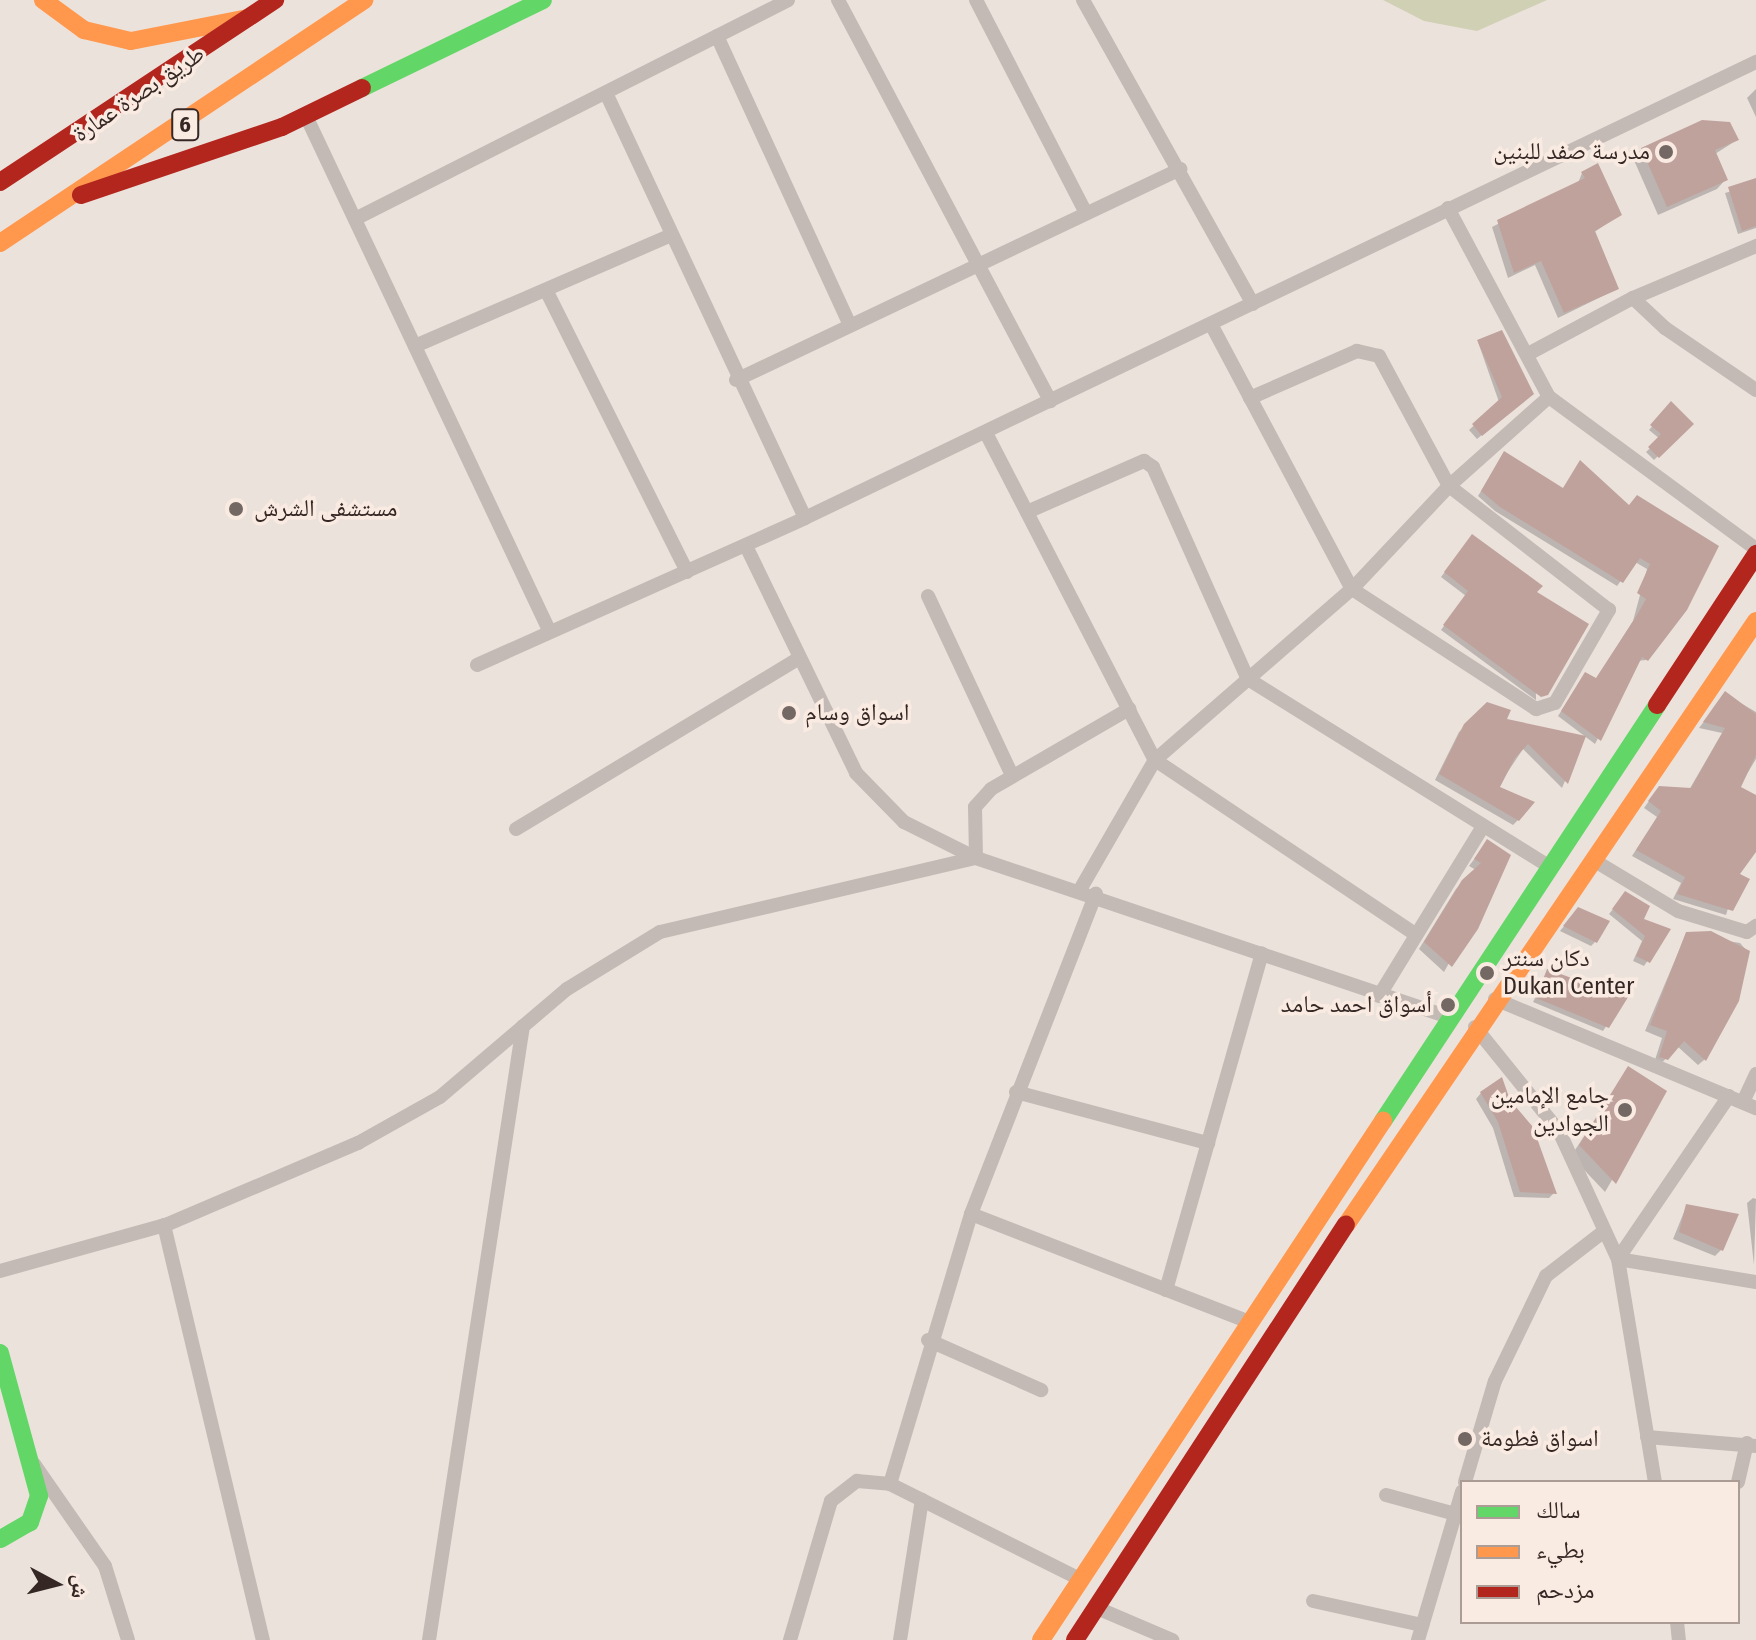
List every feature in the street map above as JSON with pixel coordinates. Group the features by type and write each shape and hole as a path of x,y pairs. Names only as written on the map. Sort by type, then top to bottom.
{"main road":[{"path":"43,0 84,30 131,41 250,18"},
{"name":"طريق بصرة عمارة","path":"0,182 275,0"},
{"name":"6","path":"0,243 81,195 365,0"},
{"path":"81,195 217,153 306,116 543,0"},
{"path":"1041,1640 1446,1016 1550,867 1756,552"},
{"path":"1075,1640 1475,1027 1595,861 1756,621"},
{"path":"1528,898 1555,916"},
{"path":"0,1353 31,1460 38,1510 0,1539"},
{"path":"1129,1508 1154,1522"}],"street":[{"path":"355,219 788,0"},
{"path":"838,0 974,265 1050,401"},
{"path":"976,0 1085,211"},
{"path":"1083,0 1253,304"},
{"path":"717,36 849,323"},
{"path":"477,665 549,630 746,546 986,433 1756,62"},
{"path":"606,93 736,380 805,518"},
{"path":"306,116 549,630"},
{"path":"736,380 849,323 1180,169"},
{"path":"1448,208 1549,397 1756,552"},
{"path":"415,346 547,292 671,235"},
{"path":"1528,354 1633,298 1756,246"},
{"path":"547,292 687,572"},
{"path":"1633,298 1756,390"},
{"path":"1212,326 1250,398 1352,589 1536,709 1555,703 1609,610 1449,486 1369,351 1250,398"},
{"path":"1081,888 1155,760 1352,589 1449,486 1549,397"},
{"path":"986,433 1155,760 1416,935"},
{"path":"1027,512 1130,463 1153,467 1248,679 1550,867"},
{"path":"746,546 798,659 868,791 904,822 976,858 1081,888 1379,996 1446,1016"},
{"path":"928,596 1011,773"},
{"path":"516,829 798,659"},
{"path":"976,858 975,807 1011,773 1129,709"},
{"path":"1379,996 1483,826"},
{"path":"0,1271 164,1225 250,1194 399,1120 440,1097 523,1026 618,952 660,932 976,858"},
{"path":"1595,861 1678,911 1753,932"},
{"path":"890,1484 928,1340 971,1214 1016,1092 1096,894"},
{"path":"1166,1290 1262,953"},
{"path":"1495,999 1743,1102"},
{"path":"429,1640 523,1026"},
{"path":"1475,1027 1559,1131 1618,1259 1655,1480"},
{"path":"1618,1259 1743,1102 1756,1074"},
{"path":"1016,1092 1208,1143"},
{"path":"971,1214 1250,1322"},
{"path":"164,1225 263,1640"},
{"path":"1466,1480 1495,1381 1546,1276 1603,1232"},
{"path":"1618,1259 1756,1282"},
{"path":"928,1340 1041,1390"},
{"path":"1647,1437 1751,1445 1739,1480"},
{"path":"31,1460 105,1566 128,1640"},
{"path":"790,1640 834,1495 857,1481 890,1484 1082,1580"},
{"path":"1386,1495 1455,1514"},
{"path":"1418,1640 1460,1498"},
{"path":"900,1640 922,1500"},
{"path":"1313,1601 1422,1625"},
{"path":"1097,1608 1172,1640"}],"green space":[{"path":"1383,0 1547,0 1477,31 1424,21"}],"building":[{"path":"1702,120 1730,122 1739,140 1715,150 1728,180 1667,207 1641,148"},
{"path":"1598,163 1622,215 1595,231 1619,289 1564,313 1541,261 1514,273 1497,220 1585,178 1581,172"},
{"path":"1756,178 1756,226 1742,231 1728,187"},
{"path":"1502,330 1534,394 1482,436 1472,424 1502,397 1477,340"},
{"path":"1671,401 1694,424 1659,458 1648,447 1661,434 1650,425"},
{"path":"1504,451 1563,488 1580,460 1629,505 1637,495 1719,546 1687,610 1648,661 1642,657 1601,741 1561,711 1585,672 1596,678 1637,615 1646,599 1637,593 1650,564 1640,558 1623,583 1500,507 1481,491"},
{"path":"1472,534 1543,586 1537,592 1589,624 1548,695 1541,697 1443,625 1468,591 1444,572"},
{"path":"1725,691 1756,714 1756,755 1741,787 1756,795 1756,852 1740,874 1750,879 1733,911 1677,894 1685,877 1636,850 1661,811 1648,801 1659,786 1691,788 1725,728 1703,722"},
{"path":"1487,702 1511,710 1507,719 1586,736 1568,784 1528,744 1515,758 1500,787 1535,802 1519,821 1439,774 1464,724"},
{"path":"1487,839 1511,855 1478,929 1452,967 1424,942 1462,880 1481,863 1474,859"},
{"path":"1625,891 1650,906 1644,919 1671,929 1650,963 1636,956 1645,936 1612,909"},
{"path":"1578,907 1610,921 1597,943 1563,926"},
{"path":"1711,931 1750,951 1739,1001 1706,1061 1684,1041 1668,1060 1659,1057 1667,1031 1650,1025 1686,932"},
{"path":"1547,969 1588,984 1630,994 1609,1028 1536,998"},
{"path":"1628,1066 1667,1091 1616,1184 1579,1145"},
{"path":"1502,1077 1510,1100 1533,1127 1557,1194 1520,1192 1498,1122 1480,1092"},
{"path":"1686,1204 1739,1214 1723,1251 1679,1232"}],"traffic: fast":[{"path":"362,88 543,0"},
{"path":"1383,1121 1657,705"},
{"path":"0,1353 39,1496 30,1522 0,1539"}],"traffic: slow":[{"path":"43,0 84,30 131,41 248,18"},
{"path":"0,243 365,0"},
{"path":"1346,1225 1756,621"},
{"path":"1041,1640 1383,1121"}],"traffic: jam":[{"path":"0,182 275,0"},
{"path":"81,195 282,127 362,88"},
{"path":"1657,705 1756,554"},
{"path":"1075,1640 1346,1225"}],"place":[{"name":"مدرسة صفد للبنين","path":"1666,152"},
{"name":"مستشفى الشرش","path":"236,509"},
{"name":"اسواق وسام","path":"789,713"},
{"name":"دكان سنتر Dukan Center","path":"1487,973"},
{"name":"أسواق احمد حامد","path":"1448,1005"},
{"name":"جامع الإمامين الجوادين","path":"1625,1110"},
{"name":"اسواق فطومة","path":"1465,1439"}]}
